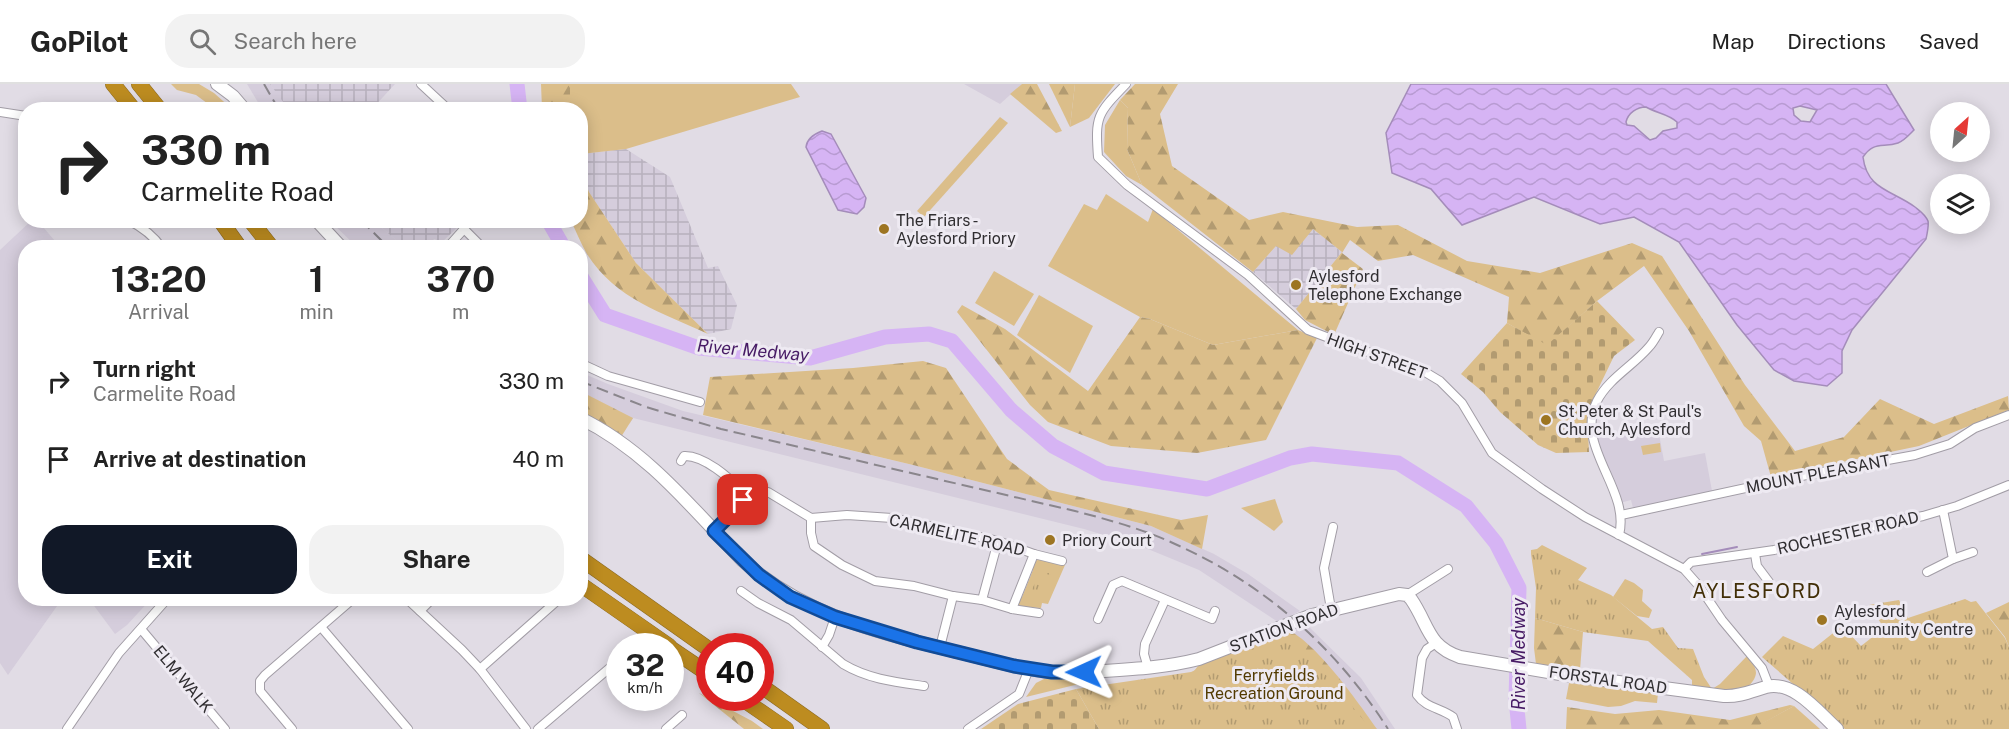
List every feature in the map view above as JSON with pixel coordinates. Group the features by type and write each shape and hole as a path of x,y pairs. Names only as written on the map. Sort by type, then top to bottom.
{"highway":[{"path":"112,84 127,102"},
{"path":"140,84 154,102"},
{"path":"256,228 266,240"},
{"path":"588,564 696,640"},
{"path":"588,590 650,633"},
{"path":"774,695 822,729"},
{"path":"760,711 786,729"}],"street":[{"path":"217,84 233,96"},
{"path":"226,84 238,102"},
{"path":"421,84 440,102"},
{"name":"HIGH STREET","path":"1126,84 1107,104 1096,126 1098,157 1127,185 1248,275 1308,330 1358,349 1415,366 1440,381 1462,403 1492,453 1576,512 1684,568"},
{"path":"0,112 18,115"},
{"path":"142,228 156,240"},
{"path":"323,228 335,240"},
{"path":"454,240 464,228"},
{"path":"1619,535 1621,515 1596,450 1592,434 1592,418 1598,399 1608,386 1649,348 1659,332"},
{"path":"588,367 608,376 700,402"},
{"name":"MOUNT PLEASANT","path":"1621,515 1811,474 1915,455 1950,444 1974,428 2009,415"},
{"name":"STATION ROAD","path":"588,422 620,440 643,459 759,575 790,597 835,617 1029,669 1074,672 1148,668 1199,659 1296,620 1331,609 1397,594 1407,595 1448,569"},
{"path":"681,460 684,456 693,457 721,471 745,493"},
{"name":"ROCHESTER ROAD","path":"1684,568 1691,562 1755,554 1943,510 2009,485"},
{"path":"745,493 757,489 768,492 811,518 814,546 842,565 875,581 914,586 1039,613"},
{"path":"714,531 741,504 745,493"},
{"path":"1943,510 1953,560"},
{"name":"CARMELITE ROAD","path":"811,518 847,515 892,518 998,541 1062,561"},
{"path":"1331,609 1324,568 1333,527"},
{"path":"982,600 998,541"},
{"path":"1928,572 1972,552"},
{"name":"CARMELITE ROAD","path":"1012,609 1034,554"},
{"path":"1755,554 1757,566 1768,582"},
{"path":"1684,568 1700,586 1722,621 1762,668 1769,686 1785,687 1793,691 1837,729"},
{"path":"1098,619 1113,585 1122,581 1212,619 1215,611"},
{"path":"741,591 758,603 791,620 843,664 863,675 924,686"},
{"path":"1407,595 1416,605 1436,643 1422,658 1417,695 1428,706 1450,714 1457,729"},
{"path":"940,647 953,596"},
{"path":"1148,668 1144,654 1145,644 1165,600"},
{"path":"67,729 119,653 161,606"},
{"path":"292,729 260,691 260,681 345,606"},
{"path":"415,606 480,669 526,729"},
{"path":"420,611 424,606"},
{"path":"480,669 551,606"},
{"path":"822,647 835,617"},
{"path":"321,627 408,729"},
{"name":"ELM WALK","path":"141,629 225,729"},
{"name":"FORSTAL ROAD","path":"1436,643 1445,652 1482,662 1724,696 1737,696 1769,686"},
{"path":"968,729 1019,694 1029,669"},
{"path":"538,729 606,670"},
{"path":"666,729 682,715"}],"shaded area":[{"path":"247,84 270,84 284,102 258,102"},
{"path":"270,84 395,84 378,102 283,102"},
{"path":"964,84 1022,84 1000,104"},
{"path":"626,149 670,177 708,268 718,266 737,305 731,329 708,334 636,263 589,192 588,153"},
{"path":"24,228 44,228 54,240 18,240 18,606 57,606 8,675 0,663 0,250"},
{"path":"337,228 382,228 396,240 350,240"},
{"path":"382,228 457,228 444,240 396,240"},
{"path":"1313,229 1342,252 1296,309 1253,272 1276,246"},
{"path":"588,375 683,411 913,465 1151,526 1214,554 1248,574 1300,611 1278,622 1199,570 1143,547 1084,529 633,418 613,425 588,412"},
{"path":"1659,434 1664,461 1705,453 1712,491 1633,508 1631,500 1620,503 1596,437"},
{"path":"94,606 145,606 127,625 115,634"},
{"path":"1304,622 1361,678 1395,729 1372,729 1286,630"}],"green space":[{"path":"171,84 199,84 224,102 206,102 196,95 177,90"},
{"path":"541,84 570,84 570,102 542,102"},
{"path":"570,84 791,84 800,97 626,149 588,153 588,102 570,102"},
{"path":"1022,84 1037,84 1062,131 1056,133 1010,94"},
{"path":"1049,84 1075,84 1070,127"},
{"path":"1075,84 1115,84 1089,118 1070,127"},
{"path":"1135,84 1178,84 1160,114 1172,166 1249,220 1283,212 1357,227 1398,225 1467,261 1540,273 1632,243 1662,256 1745,385 1795,451 1844,437 1880,399 1934,424 2008,396 2009,410 1919,446 1771,477 1761,441 1744,426 1689,331 1644,266 1597,301 1547,346 1507,323 1509,297 1413,255 1378,261 1350,240 1342,253 1363,269 1334,335 1305,320 1296,309 1342,252 1313,229 1292,255 1276,246 1253,272 1142,185 1127,149 1128,108 1120,100"},
{"path":"1120,100 1128,108 1127,149 1142,185 1126,176 1104,152 1105,125"},
{"path":"1000,117 1008,123 924,217 917,211"},
{"path":"588,189 636,263 708,334 626,294 599,270 588,254 588,240 580,240 574,228 588,228"},
{"path":"1106,194 1148,222 1153,209 1298,330 1213,345 1140,317 1048,266 1084,204 1097,210"},
{"path":"994,271 1034,294 1014,326 975,303"},
{"path":"1039,295 1093,326 1070,373 1017,335"},
{"path":"1597,301 1635,340 1614,356 1587,412 1589,452 1556,453 1538,445 1461,374 1507,323 1547,345"},
{"path":"962,305 1005,329 1088,391 1140,317 1213,345 1298,330 1317,338 1266,440 1197,453 1111,446 1048,422 1030,405 957,312"},
{"path":"923,361 946,368 1007,459 1049,490 1181,520 1208,515 1202,549 1151,526 913,465 703,415 710,377"},
{"path":"588,395 633,418 621,437 588,417"},
{"path":"1660,443 1661,452 1643,455 1641,446"},
{"path":"1275,499 1283,522 1274,531 1241,508"},
{"path":"1542,545 1587,568 1578,580 1611,595 1652,629 1663,627 1678,648 1693,649 1704,677 1712,689 1692,686 1692,680 1648,641 1583,632 1535,618 1536,588 1531,550"},
{"path":"1043,558 1065,565 1048,604 1042,603 1041,608 1022,607 1018,604 1019,600 1033,570 1032,567 1035,561"},
{"path":"1043,573 1049,573 1052,577 1052,589 1046,598 1032,599 1030,597 1033,587"},
{"path":"1625,579 1643,590 1642,601 1652,610 1649,618 1637,616 1613,597"},
{"path":"1965,599 1971,602 1976,601 2005,638 2009,647 2009,729 1845,729 1762,657 1783,636 1813,649 1842,626 1861,646 1884,628 1869,605 1899,600 1908,618"},
{"path":"2009,602 2009,647 2005,637 1986,613"},
{"path":"1535,618 1583,632 1580,670 1536,664"},
{"path":"1284,628 1296,634 1322,658 1377,729 1343,729 1190,676 1198,666 1211,659"},
{"name":"Ferryfields Recreation Ground","path":"1286,630 1371,729 1099,729 1076,689 1191,672"},
{"path":"1747,656 1756,670 1755,677 1750,684 1736,693 1712,689 1720,684"},
{"path":"1044,679 1082,679 1083,683 1026,697 1036,683"},
{"path":"1569,683 1658,693 1657,703 1635,701 1621,706 1608,707 1566,699"},
{"path":"1076,689 1099,729 981,729 1018,704"},
{"path":"1790,705 1794,706 1756,729 1566,729 1567,707 1615,714 1659,710 1730,720"},
{"path":"1794,706 1820,729 1756,729 1755,727"},
{"path":"722,711 733,711 763,729 744,729"}],"water":[{"path":"1411,84 1886,84 1914,130 1900,142 1875,147 1867,152 1863,157 1865,168 1875,183 1906,201 1924,215 1928,221 1926,239 1852,330 1842,351 1842,373 1827,386 1794,381 1774,370 1737,325 1679,242 1634,217 1600,224 1534,197 1462,225 1431,189 1392,173 1386,133","holes":["1800,106 1817,110 1810,122 1801,121 1794,115 1793,108","1646,107 1674,119 1677,122 1677,128 1663,131 1650,140 1634,126 1627,125 1627,119 1633,111"]},
{"path":"822,131 831,134 866,198 864,207 857,214 838,210 806,147 811,137"}],"waterway":[{"name":"River Medway","path":"517,84 519,102"},
{"name":"River Medway","path":"553,228 559,240"},
{"name":"River Medway","path":"588,288 605,315 699,348 810,358 885,337 929,334 952,341 1011,410 1053,446 1104,473 1207,489 1290,458 1312,454 1398,463 1466,506 1496,543 1519,588 1516,699 1519,729"},
{"path":"1780,543 1916,512"},
{"path":"1702,554 1737,547"}],"railway":[{"path":"264,84 274,102"},
{"path":"369,228 381,240"},
{"path":"588,384 646,407 721,429 1075,511 1126,525 1163,539 1238,578 1295,620 1345,671 1368,699 1388,729"}],"place":[{"name":"The Friars - Aylesford Priory","path":"884,229"},
{"name":"Aylesford Telephone Exchange","path":"1296,285"},
{"name":"St Peter & St Paul's Church, Aylesford","path":"1546,420"},
{"name":"Priory Court","path":"1050,540"},
{"name":"Aylesford Community Centre","path":"1822,620"}],"district":[{"name":"AYLESFORD","path":"1757,591"}],"route":[{"path":"743,500 714,531 759,575 790,597 835,617 917,642 1029,669 1084,672"}]}
